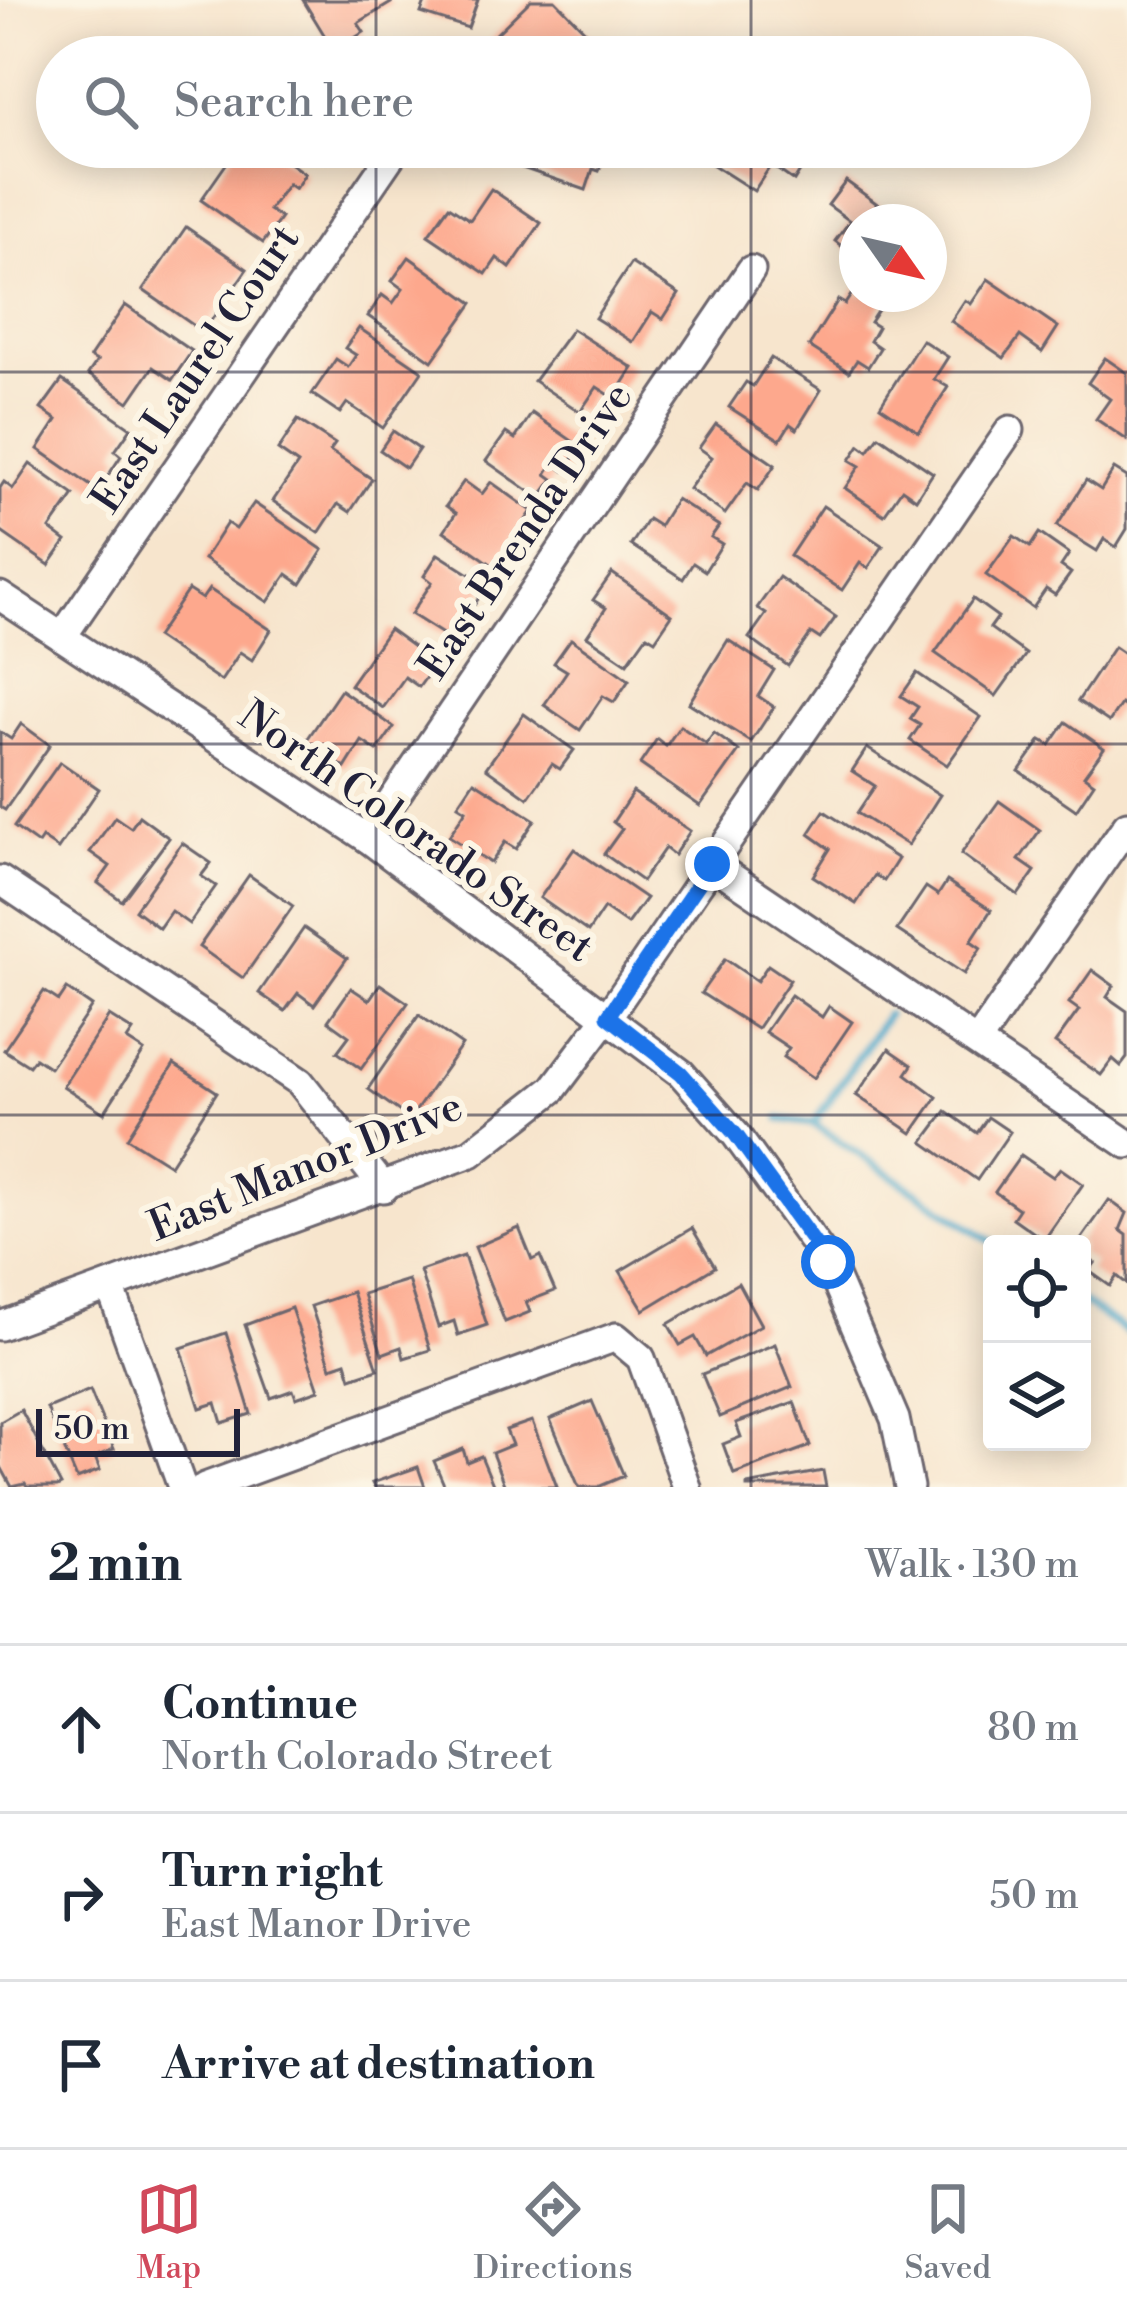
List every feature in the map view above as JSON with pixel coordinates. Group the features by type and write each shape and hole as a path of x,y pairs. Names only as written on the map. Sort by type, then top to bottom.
{"street":[{"name":"East Laurel Court","path":"62,638 383,168"},
{"name":"East Brenda Drive","path":"367,838 751,270"},
{"name":"East Manor Drive","path":"0,1326 471,1153 553,1089 1010,430"},
{"name":"North Colorado Street","path":"0,596 367,838 681,1073 736,1135 828,1262 896,1419 909,1487"},
{"path":"977,1042 1127,825"},
{"path":"712,864 1127,1144"},
{"path":"0,880 300,1082 384,1188"},
{"path":"110,1286 182,1487"},
{"path":"205,1487 616,1337 641,1358 687,1487"}],"building":[{"path":"303,0 391,3 358,23 364,32 358,36 325,36"},
{"path":"426,0 478,0 468,28 421,13"},
{"path":"531,0 555,0 590,36 494,36"},
{"path":"223,168 297,168 305,174 295,189 288,184 269,210 281,218 263,243 201,200"},
{"path":"522,168 600,168 593,169 586,190"},
{"path":"718,168 769,168 754,191"},
{"path":"775,168 802,168 794,181"},
{"path":"846,181 877,204 839,204 839,213 828,205"},
{"path":"491,189 541,223 510,268 497,258 486,274 428,235 449,206 470,220"},
{"path":"186,227 247,269 203,332 143,290"},
{"path":"409,257 473,303 432,361 368,316 382,295 393,303 403,289 392,281"},
{"path":"631,263 679,294 663,319 652,312 633,342 595,318"},
{"path":"988,279 1058,327 1042,352 1020,336 1004,358 951,321 965,300 971,304"},
{"path":"838,300 839,312 877,312 870,322 878,327 870,341 880,348 868,367 857,360 849,372 809,346"},
{"path":"125,305 192,351 172,380 153,367 129,402 88,374 97,361 90,357"},
{"path":"359,328 422,371 383,428 347,403 340,413 312,394 336,359 348,367 356,355 345,348"},
{"path":"572,329 633,368 614,398 597,387 580,412 534,381"},
{"path":"922,340 948,357 934,379 948,387 919,432 880,406"},
{"path":"771,358 821,390 797,429 790,424 780,440 729,407 746,382 753,386"},
{"path":"1105,358 1127,373 1127,440 1096,419 1110,399 1088,383"},
{"path":"62,380 131,428 115,451 121,456 98,491 38,449 57,420 41,409"},
{"path":"532,413 581,447 564,471 553,463 546,474 553,479 539,498 486,461 506,433 515,439"},
{"path":"298,420 335,444 330,451 372,479 350,512 338,504 319,533 273,501 298,464 278,450"},
{"path":"716,424 775,465 758,490 747,483 725,514 689,489 712,457 699,448"},
{"path":"393,431 419,449 406,468 380,450"},
{"path":"879,436 933,473 916,499 902,489 884,515 845,488 860,466 850,460 860,445 868,451"},
{"path":"30,464 74,495 50,529 66,541 49,565 0,531 0,488 4,482 13,489"},
{"path":"1114,469 1127,477 1127,529 1116,547 1104,539 1097,551 1057,526 1086,480 1101,490"},
{"path":"464,481 482,494 491,482 532,511 494,566 444,531 456,513 446,506"},
{"path":"676,499 719,526 711,537 722,544 705,571 693,563 683,579 631,545 648,519 659,526"},
{"path":"254,503 323,550 301,584 287,574 268,602 204,559 227,523 236,529"},
{"path":"823,506 883,546 868,568 860,563 842,590 790,556"},
{"path":"1039,533 1069,554 1061,566 1071,573 1055,595 1046,589 1033,608 986,575 1014,536 1030,547"},
{"path":"438,554 487,585 452,640 411,614 432,582 424,576"},
{"path":"612,573 672,615 655,640 647,635 627,663 587,636 606,608 593,600"},
{"path":"779,577 836,617 820,639 811,633 788,666 749,638 766,614 757,608"},
{"path":"209,589 271,630 252,660 240,652 221,681 156,637 188,590 202,599"},
{"path":"973,599 998,617 990,628 1026,654 996,696 935,653"},
{"path":"389,629 436,663 419,687 405,677 383,708 350,685"},
{"path":"571,639 629,680 614,702 603,696 580,730 544,705 567,671 554,663"},
{"path":"728,640 774,670 758,696 774,707 751,742 689,703"},
{"path":"1114,647 1127,656 1127,708 1121,704 1109,722 1078,701"},
{"path":"917,673 981,717 947,765 910,740 920,725 910,719 918,707 901,696"},
{"path":"341,690 394,727 377,751 362,741 345,768 306,741"},
{"path":"524,714 574,750 560,769 552,764 528,798 486,768"},
{"path":"1066,722 1104,748 1084,776 1094,783 1076,810 1019,771 1041,740 1050,745"},
{"path":"21,724 50,745 5,810 0,807 0,732 11,739"},
{"path":"680,726 706,744 714,733 739,751 700,806 640,764 657,739 666,746"},
{"path":"867,748 940,795 908,845 857,813 875,786 852,771"},
{"path":"60,762 99,789 58,849 42,838 38,844 14,827"},
{"path":"474,781 535,820 516,849 505,842 491,863 449,836 466,810 458,805"},
{"path":"633,792 690,831 674,855 665,848 642,881 604,854 622,829 613,822"},
{"path":"999,801 1040,830 1019,860 1035,871 1018,895 961,854"},
{"path":"824,811 898,859 884,881 875,875 856,904 813,876 830,849 809,834"},
{"path":"139,816 169,838 122,901 98,883 110,866 90,852 115,817 131,828"},
{"path":"182,843 211,863 201,876 216,886 189,924 171,911 159,928 135,910"},
{"path":"574,849 646,898 627,924 604,908 588,932 540,898"},
{"path":"249,875 293,906 243,978 199,947"},
{"path":"947,881 991,910 971,941 981,948 964,974 897,930 926,887 938,895"},
{"path":"304,928 347,958 314,1005 298,993 285,1011 259,993"},
{"path":"725,959 757,981 768,965 790,980 757,1029 701,993"},
{"path":"1092,970 1114,986 1107,997 1127,1011 1127,1058 1121,1066 1113,1059 1101,1075 1055,1043 1079,1010 1069,1003"},
{"path":"380,984 408,1003 361,1069 337,1052 349,1036 328,1021 351,988 369,1000"},
{"path":"67,989 92,1006 50,1068 35,1058 29,1066 4,1050 44,991 59,1001"},
{"path":"791,995 822,1017 829,1006 852,1022 814,1078 783,1057 789,1048 765,1032"},
{"path":"419,1015 462,1045 410,1119 368,1089"},
{"path":"109,1016 133,1031 127,1040 144,1051 104,1113 63,1086"},
{"path":"889,1049 912,1065 906,1074 937,1097 912,1133 856,1095"},
{"path":"174,1064 217,1092 170,1165 127,1138"},
{"path":"946,1111 977,1133 988,1117 1010,1132 977,1180 923,1142"},
{"path":"1021,1155 1053,1177 1060,1168 1083,1184 1047,1235 1037,1235 1013,1218 1019,1209 995,1192"},
{"path":"1109,1200 1127,1213 1120,1230 1127,1235 1127,1284 1117,1276 1110,1286 1091,1272 1095,1263 1091,1235 1084,1235"},
{"path":"519,1228 532,1260 540,1256 555,1291 526,1302 530,1312 505,1322 475,1247"},
{"path":"692,1228 715,1267 644,1310 620,1271"},
{"path":"464,1256 487,1325 458,1335 454,1321 438,1327 420,1271"},
{"path":"408,1280 430,1350 404,1358 401,1347 382,1354 363,1294"},
{"path":"738,1283 761,1325 706,1356 695,1337 680,1345 668,1324"},
{"path":"352,1292 378,1369 351,1378 346,1362 331,1367 311,1306"},
{"path":"291,1308 319,1390 296,1398 293,1390 271,1398 245,1325"},
{"path":"226,1333 251,1414 222,1423 216,1403 200,1408 181,1348"},
{"path":"775,1344 792,1387 720,1417 702,1374"},
{"path":"90,1390 114,1449 95,1457 100,1470 77,1479 47,1408"},
{"path":"592,1401 624,1476 598,1487 579,1487 550,1419"},
{"path":"794,1402 810,1446 734,1474 723,1444 741,1437 736,1423"},
{"path":"21,1410 61,1485 57,1487 12,1487 0,1465 0,1422"},
{"path":"532,1421 557,1487 505,1487 492,1453 512,1445 506,1430"},
{"path":"463,1449 467,1462 481,1456 494,1487 445,1487 434,1461"},
{"path":"418,1467 425,1487 374,1487 372,1483"},
{"path":"823,1471 826,1487 747,1487 747,1485"}],"waterway":[{"path":"814,1123 887,1015"},
{"path":"780,1119 814,1124 983,1236"},
{"path":"1091,1308 1127,1332"}],"route":[{"path":"712,864 608,1016 681,1073 736,1135 828,1262"}]}
